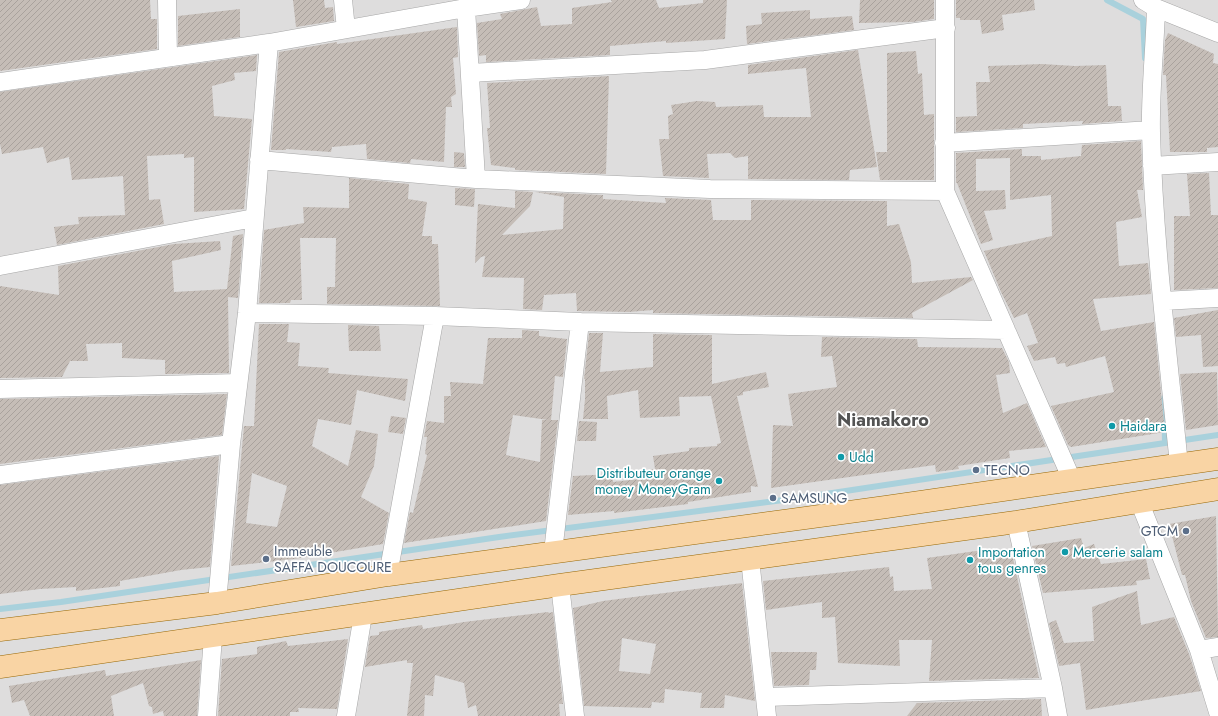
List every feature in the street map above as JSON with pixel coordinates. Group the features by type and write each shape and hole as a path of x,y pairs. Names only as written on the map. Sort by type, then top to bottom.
{"main road":[{"path":"0,630 216,603 388,575 1218,459"},
{"path":"0,667 560,585 1016,522 1218,489"}],"street":[{"path":"167,0 168,57"},
{"path":"343,0 346,29"},
{"path":"0,82 269,43 466,8 521,0"},
{"path":"945,0 945,191 1072,480"},
{"path":"1179,465 1152,166 1150,4 1218,33"},
{"path":"466,8 476,179"},
{"path":"470,73 705,60 946,28"},
{"path":"216,603 231,444 247,313 269,43"},
{"path":"944,143 1151,130"},
{"path":"259,160 476,179 710,189 945,191"},
{"path":"1152,166 1218,162"},
{"path":"0,266 254,218"},
{"path":"1163,301 1218,298"},
{"path":"247,313 435,316 580,322 1006,330"},
{"path":"388,575 435,316"},
{"path":"553,552 580,322"},
{"path":"0,389 238,383"},
{"path":"0,475 231,444"},
{"path":"1139,501 1199,650 1218,712"},
{"path":"1016,522 1058,716"},
{"path":"750,559 767,716"},
{"path":"560,585 575,716"},
{"path":"346,716 363,615"},
{"path":"207,716 213,637"},
{"path":"1199,650 1218,647"},
{"path":"766,696 1053,688"}],"shaded area":[{"path":"0,0 1218,0 1218,716 0,716"}],"building":[{"path":"0,0 150,0 151,19 157,19 157,49 0,71"},
{"path":"293,0 324,0 325,8 333,7 334,21 296,27"},
{"path":"611,0 656,0 659,8 703,3 703,0 727,0 725,39 666,43 666,41 610,46 610,55 486,62 486,55 479,56 477,23 502,19 500,14 537,7 541,26 572,24 572,8 612,2"},
{"path":"860,0 934,0 934,19 913,22 859,23"},
{"path":"956,0 1034,0 1035,10 1002,15 1004,30 982,34 980,20 960,20 960,18 956,18"},
{"path":"240,9 240,37 178,46 178,16"},
{"path":"810,10 810,19 852,16 854,30 747,44 746,26 762,24 761,13"},
{"path":"457,27 458,57 453,58 456,94 451,97 452,107 446,107 444,162 411,159 410,163 367,159 366,144 332,147 331,152 286,149 271,150 279,52 337,42 337,44"},
{"path":"1168,33 1214,54 1213,63 1218,64 1218,147 1207,148 1207,152 1170,152 1166,75 1163,75 1165,40"},
{"path":"858,50 877,167 850,170 849,180 748,179 748,156 735,158 730,153 707,154 709,178 663,176 659,139 669,139 668,116 673,114 671,105 697,101 715,102 716,107 763,105 764,117 811,117 806,68 748,74 748,65"},
{"path":"916,51 918,74 922,73 924,115 934,114 934,180 880,180 876,152 887,152 887,53"},
{"path":"257,55 256,71 234,73 235,80 212,86 214,116 252,119 244,209 194,212 194,157 184,158 184,154 147,156 149,200 160,199 164,224 57,245 54,227 79,224 78,217 125,215 123,176 72,180 69,157 47,163 43,147 2,154 0,144 0,92"},
{"path":"1042,64 1075,66 1106,65 1108,106 1121,106 1122,121 1082,124 1083,121 1023,124 1023,128 956,132 956,117 977,116 976,82 990,82 988,66"},
{"path":"609,76 606,174 515,170 515,168 491,165 487,128 490,128 487,83"},
{"path":"1141,141 1143,190 1137,190 1142,217 1116,222 1119,266 1148,263 1151,294 1093,299 1101,331 1154,322 1165,432 1071,447 1068,445 1051,406 1114,392 1105,356 1066,367 1065,363 1057,364 1055,357 1034,361 1027,346 1038,343 1027,313 1014,318 1001,292 984,251 1052,236 1051,195 1010,200 1010,158 976,159 976,191 1005,190 1006,209 984,211 993,240 981,244 956,183 956,153 1022,149 1022,156 1041,156 1041,160 1081,156 1082,145"},
{"path":"454,152 464,153 465,167 454,167"},
{"path":"1209,173 1211,215 1218,215 1218,288 1174,290 1174,216 1190,216 1187,174"},
{"path":"349,178 409,184 408,199 427,202 422,236 432,236 432,244 438,244 440,306 327,304 327,287 335,287 336,238 300,238 302,300 291,300 290,303 259,303 264,230 304,223 303,207 349,208"},
{"path":"455,188 475,189 474,207 455,205"},
{"path":"515,191 533,192 530,206 502,235 563,229 564,197 535,192 603,195 603,199 666,203 665,198 711,200 713,220 751,220 751,200 887,201 887,226 899,224 911,262 912,283 971,277 973,280 912,313 913,318 653,313 653,310 629,312 577,311 576,293 544,295 542,310 523,309 524,278 482,277 485,256 481,257 475,263 478,204 515,208"},
{"path":"243,234 238,298 228,297 229,373 165,374 165,360 122,358 122,343 86,344 88,361 70,361 62,377 0,378 0,286 59,295 58,266 174,244 220,241 221,250 172,261 174,292 227,289 233,236"},
{"path":"1218,310 1218,366 1203,367 1201,335 1176,337 1174,318"},
{"path":"259,324 289,324 287,342 300,343 298,366 329,368 328,373 408,379 405,401 357,390 351,425 318,419 312,446 348,466 356,430 378,434 374,466 361,497 389,513 383,544 294,559 231,566 244,426 254,426","holes":["252,473 287,486 277,527 246,523"]},
{"path":"348,325 379,326 381,351 349,351"},
{"path":"522,330 539,331 539,336 567,339 563,377 555,376 551,420 558,420 546,521 404,543 410,512 413,513 427,455 425,454 427,437 424,437 427,421 444,423 444,396 451,396 450,382 483,384 488,338 522,338","holes":["513,415 548,420 542,420 540,462 506,455"]},
{"path":"589,333 603,333 600,372 653,367 653,334 712,335 712,384 766,372 769,387 743,392 743,395 737,396 758,487 751,486 751,492 688,502 688,504 614,513 614,511 568,515 573,476 613,474 613,482 648,478 648,470 655,469 653,456 689,451 689,448 717,446 717,444 721,443 711,396 679,397 680,416 640,418 638,390 607,396 608,419 583,419 585,399 584,379"},
{"path":"822,337 917,339 918,347 1002,348 1009,362 1010,373 996,375 1003,413 1027,403 1046,447 1009,451 1010,458 958,466 959,469 936,472 935,465 771,488 773,425 793,426 788,394 837,387 832,356 821,357"},
{"path":"1217,372 1218,425 1186,430 1180,374"},
{"path":"227,394 222,435 0,464 0,399"},
{"path":"391,416 406,418 403,434 388,432"},
{"path":"579,421 597,422 596,441 577,441"},
{"path":"219,456 210,567 181,570 120,581 120,586 76,591 76,587 40,589 0,594 0,485"},
{"path":"1216,516 1218,637 1206,638 1191,601 1185,575 1182,575 1169,524"},
{"path":"1081,538 1084,548 1094,544 1101,564 1146,559 1150,579 1136,581 1137,585 1043,593 1032,546"},
{"path":"990,549 990,552 1011,549 1039,678 929,681 932,640 899,640 900,666 838,663 835,617 822,618 822,602 766,610 763,581 889,567 890,577 893,576 894,591 932,589 927,558"},
{"path":"742,583 755,701 725,695 724,708 700,708 702,693 665,689 664,703 652,702 651,708 584,706 573,608 603,601","holes":["622,638 656,644 650,674 619,671"]},
{"path":"1137,591 1141,625 1174,617 1189,654 1201,691 1086,710 1080,663 1059,666 1049,623 1056,620 1064,643 1094,641 1092,607"},
{"path":"553,612 563,704 559,704 560,716 478,716 476,705 468,708 464,683 435,675 433,696 425,695 424,716 407,716 413,663 407,663 407,660 365,667 370,636 379,635 379,632 422,625 423,629 464,622"},
{"path":"348,639 337,709 298,708 299,712 290,712 290,716 218,716 222,659 257,654 257,647 286,641 288,646"},
{"path":"771,652 817,652 816,670 810,670 809,685 774,686"},
{"path":"201,660 197,716 164,716 163,711 153,714 152,707 149,706 143,683 111,696 114,716 30,716 24,700 12,703 9,686 105,670 106,676"},
{"path":"1041,699 1042,716 907,716 917,703"}],"waterway":[{"path":"1107,0 1143,19 1145,58"},
{"path":"1164,398 1165,443 1169,442"},
{"path":"1178,441 1218,435"},
{"path":"0,609 61,602 499,537 799,498 1165,443"}],"place":[{"name":"Haidara","path":"1112,426"},
{"name":"Udd","path":"841,457"},
{"name":"TECNO","path":"976,470"},
{"name":"Distributeur orange money MoneyGram","path":"719,481"},
{"name":"SAMSUNG","path":"773,498"},
{"name":"GTCM","path":"1186,531"},
{"name":"Mercerie salam","path":"1065,552"},
{"name":"Immeuble SAFFA DOUCOURE","path":"266,559"},
{"name":"Importation tous genres","path":"970,560"}],"district":[{"name":"Niamakoro","path":"883,420"}]}
